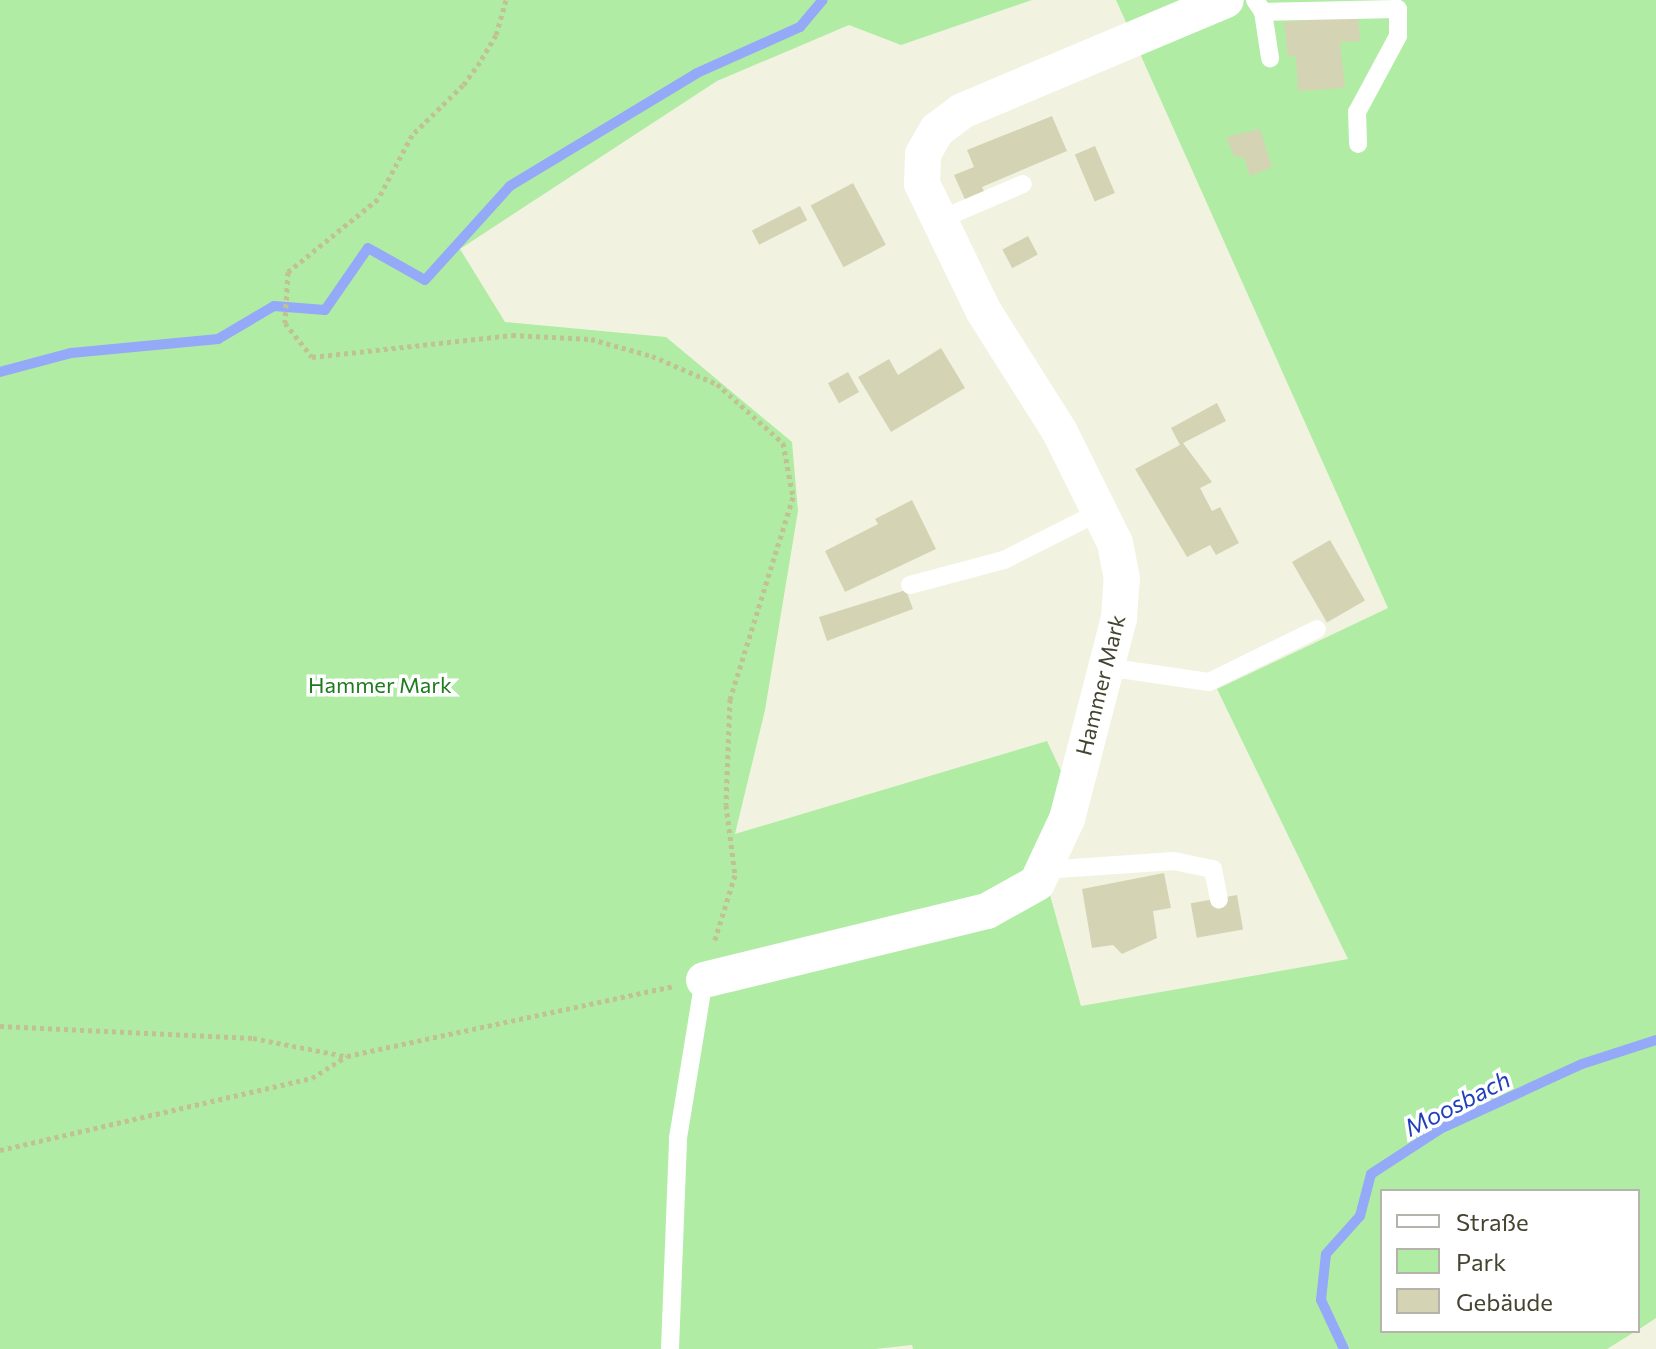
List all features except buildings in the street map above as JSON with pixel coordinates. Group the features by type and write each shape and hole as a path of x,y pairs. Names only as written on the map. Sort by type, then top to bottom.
{"street":[{"name":"Hammer Mark","path":"704,980 987,911 1037,883 1067,819 1106,667 1122,579 1115,543 1060,432 983,310 922,184 923,154 937,130 962,111 1226,0"}],"lane":[{"path":"1270,58 1259,6 1398,9 1398,36 1357,112 1358,144"},
{"path":"939,220 1023,184"},
{"path":"910,585 1004,560 1099,512"},
{"path":"1106,667 1209,682 1317,629"},
{"path":"1043,870 1174,861 1213,869 1219,899"},
{"path":"670,1349 678,1138 704,980"}],"path":[{"path":"0,1150 312,1078 347,1056 704,980 735,875 726,805 730,699 793,497 783,443 717,384 652,356 591,339 512,335 312,357 285,323 288,272 378,199 412,135 463,85 480,62 496,35 506,0"},
{"path":"0,1026 253,1038 347,1056"}],"green space":[{"path":"0,0 1032,0 901,45 849,25 717,81 460,249 505,322 666,337 792,442 798,511 765,710 735,834 1047,741 1068,786 1043,870 1081,1006 1348,959 1217,689 1388,608 1116,0 1656,0 1656,1318 1640,1329 1640,1189 1380,1189 1380,1333 1633,1333 1607,1349 913,1349 912,1345 875,1349 0,1349"}],"waterway":[{"path":"0,372 71,353 218,339 274,306 325,310 368,248 425,280 510,186 697,73 800,27 823,0"},
{"name":"Moosbach","path":"1344,1349 1321,1300 1326,1254 1360,1216 1371,1174 1440,1129 1582,1064 1656,1040"}]}
